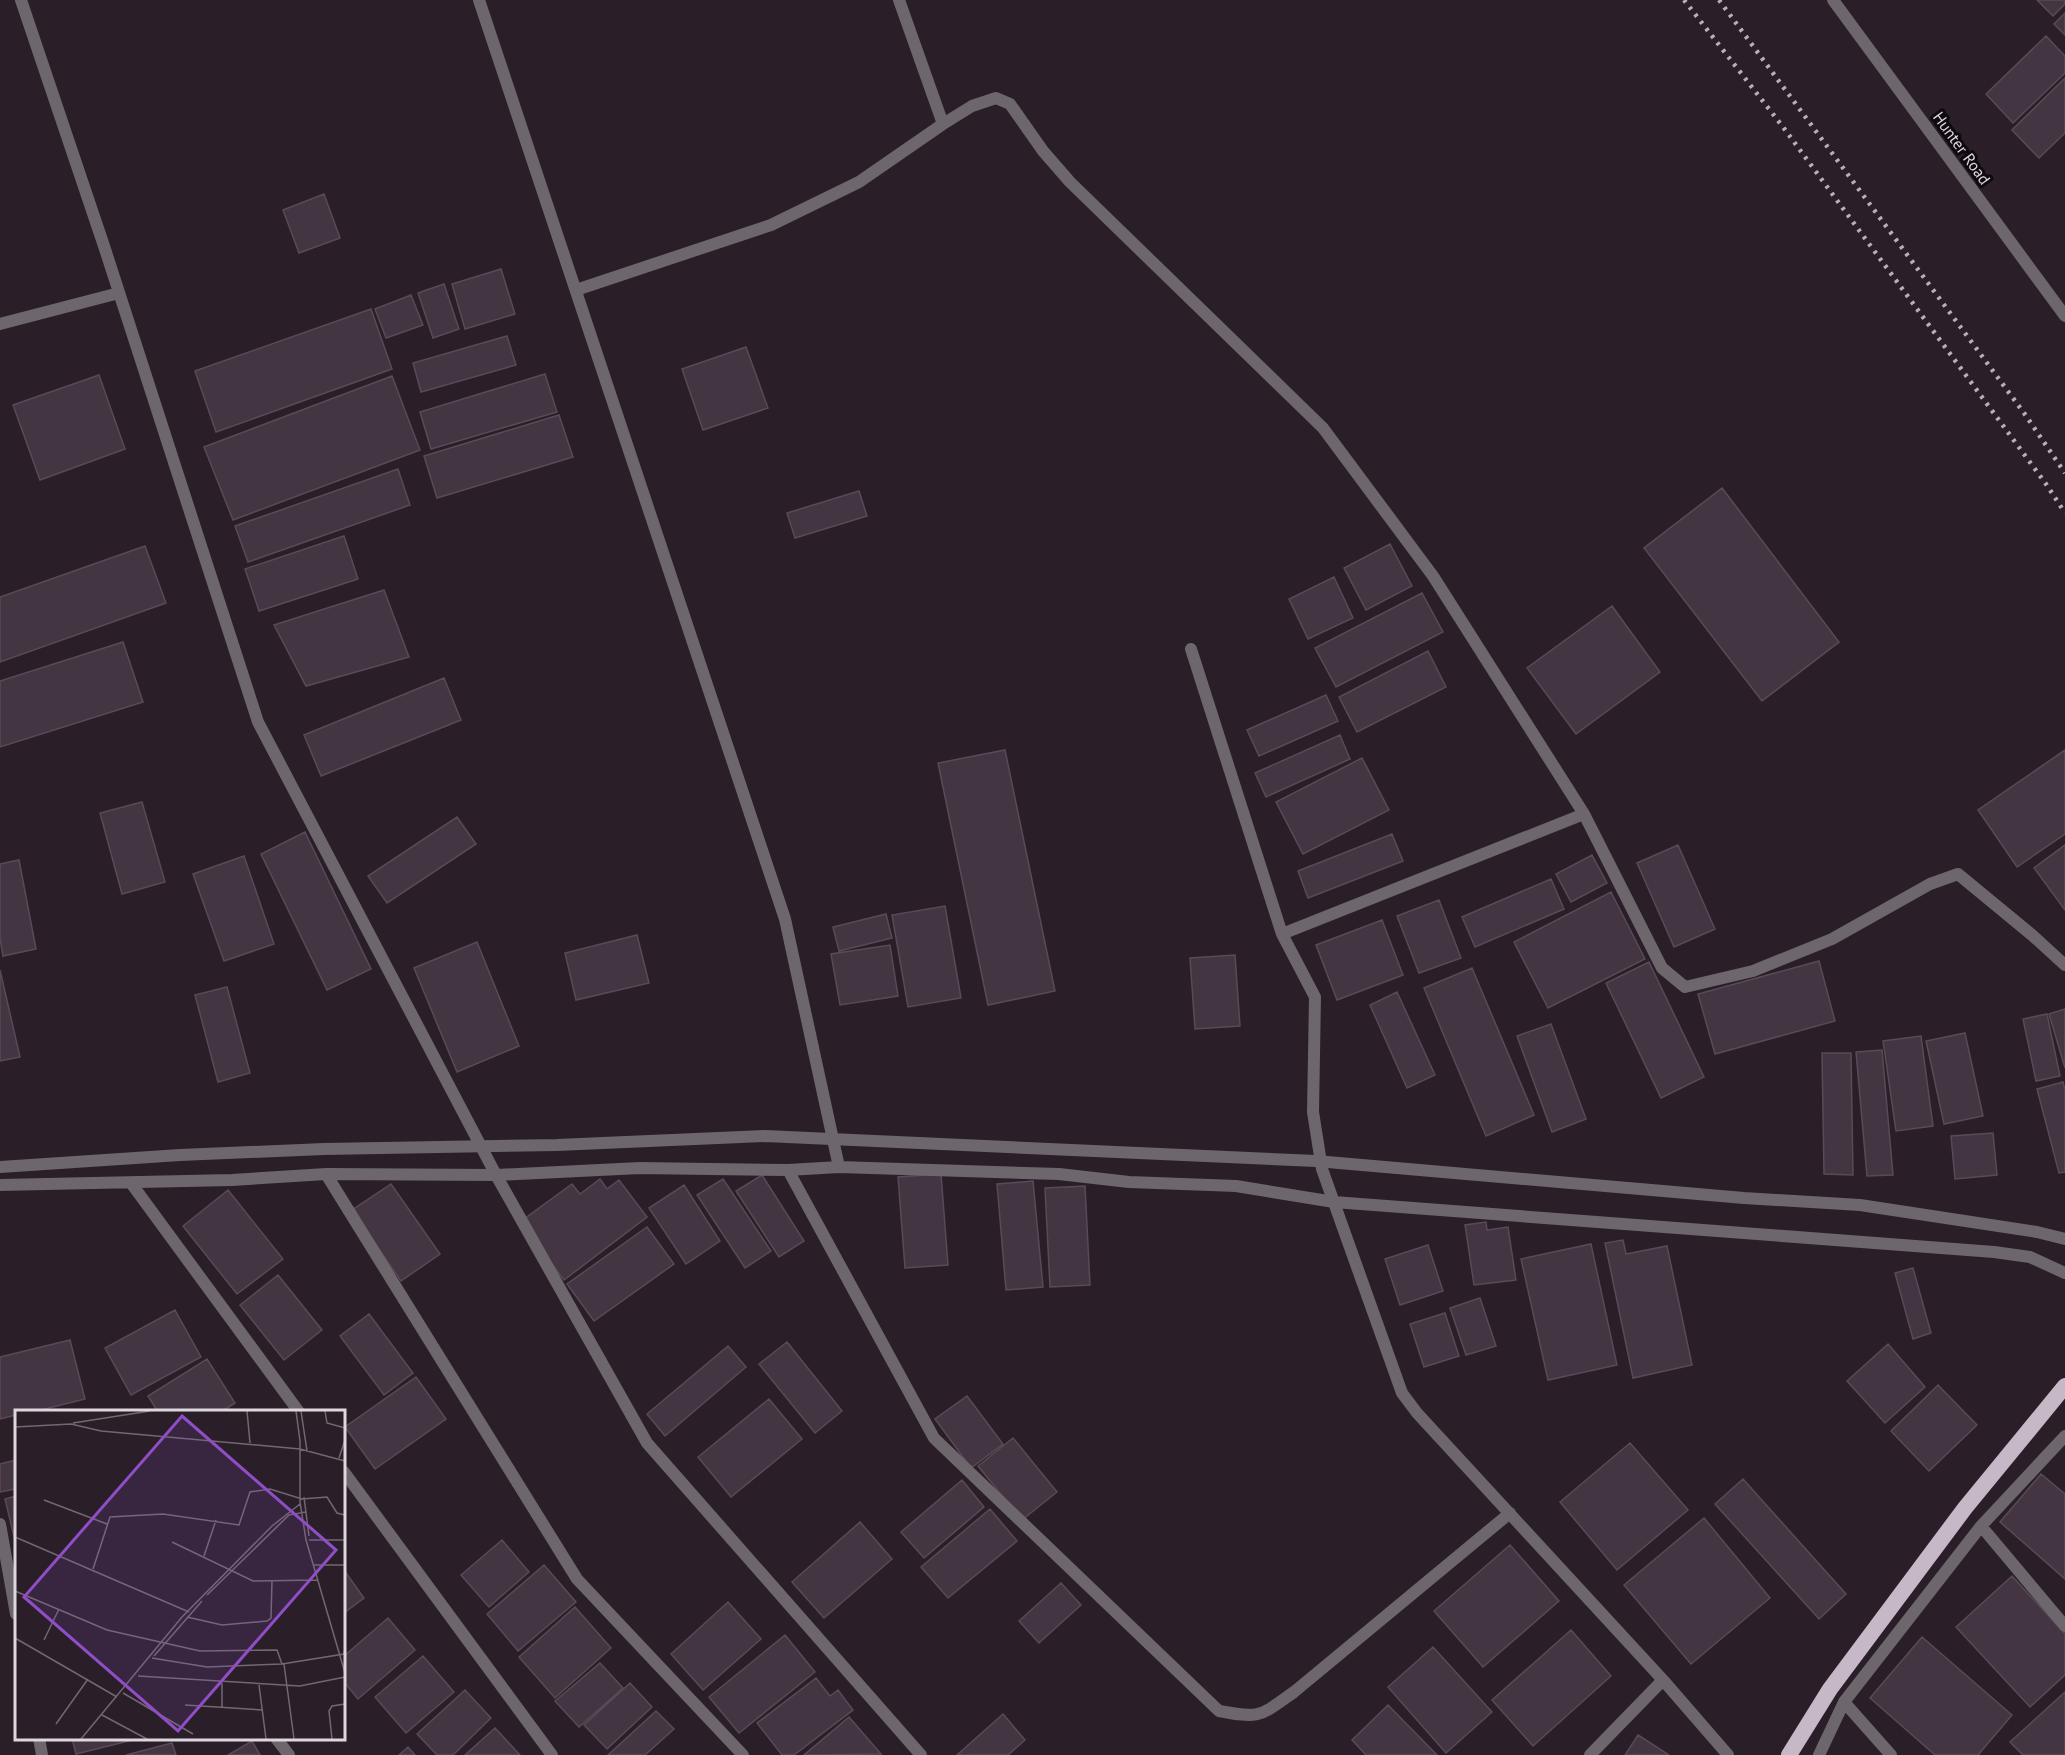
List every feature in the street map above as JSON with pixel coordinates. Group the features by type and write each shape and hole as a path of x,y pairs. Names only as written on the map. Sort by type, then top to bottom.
{"highway":[{"path":"1789,1755 1830,1689 1965,1508 2065,1386"}],"street":[{"path":"21,0 258,722 496,1175 647,1443 921,1755"},
{"path":"479,0 785,919 839,1167"},
{"path":"899,0 943,124"},
{"name":"Hunter Road","path":"1833,0 2065,316"},
{"path":"576,290 771,225 859,182 972,106 996,98 1010,104 1043,150 1070,182 1323,428 1433,576 1584,814 1662,968 1685,987 1753,971 1832,939 1930,884 1958,874 2065,965"},
{"path":"0,324 119,293"},
{"path":"1191,649 1282,934 1315,997 1313,1112 1322,1169 1402,1393 1417,1413 1663,1680 1728,1755"},
{"path":"1282,934 1584,814"},
{"path":"0,1167 300,1150 557,1145 765,1136 1316,1161 1744,1198 1860,1205 2037,1232 2065,1239"},
{"path":"0,1185 232,1180 326,1174 496,1175 640,1168 788,1170 839,1167 1059,1174 1129,1182 1236,1186 1334,1202 1994,1252 2030,1257 2065,1273"},
{"path":"788,1170 934,1438 1219,1711 1245,1716 1261,1715 1294,1692 1510,1514"},
{"path":"326,1174 577,1579 742,1755"},
{"path":"131,1183 298,1410"},
{"path":"1819,1755 1844,1702 1981,1526 2065,1436"},
{"path":"345,1473 552,1755"},
{"path":"0,1524 15,1608"},
{"path":"1981,1526 2065,1626"},
{"path":"1590,1755 1663,1680"},
{"path":"1844,1702 1891,1755"},
{"path":"39,1740 42,1755"},
{"path":"277,1740 288,1755"}],"building":[{"path":"2037,0 2065,0 2065,4 2053,16"},
{"path":"2065,13 2065,35 2054,24"},
{"path":"2046,36 2065,56 2065,73 2013,123 1986,94"},
{"path":"2065,78 2065,133 2039,158 2012,130"},
{"path":"324,194 340,238 299,253 283,210"},
{"path":"501,269 515,314 465,329 452,284"},
{"path":"444,284 459,329 433,338 418,293"},
{"path":"411,295 423,325 386,338 375,309"},
{"path":"371,309 392,369 216,432 195,371"},
{"path":"507,336 516,365 421,392 413,363"},
{"path":"746,347 768,408 703,430 682,369"},
{"path":"545,374 557,412 431,449 420,412"},
{"path":"99,375 125,449 40,480 13,405"},
{"path":"392,376 420,450 233,520 204,447"},
{"path":"559,415 573,457 437,498 424,456"},
{"path":"398,469 410,505 248,562 235,526"},
{"path":"1722,488 1839,642 1762,701 1644,548"},
{"path":"859,491 867,516 795,538 787,513"},
{"path":"344,536 358,579 259,611 245,569"},
{"path":"1390,544 1412,586 1366,610 1344,568"},
{"path":"145,546 166,603 0,662 0,597"},
{"path":"1334,577 1353,618 1308,639 1289,599"},
{"path":"384,590 409,657 306,686 274,625"},
{"path":"1422,593 1443,632 1336,687 1315,648"},
{"path":"1612,606 1660,672 1576,734 1527,668"},
{"path":"123,642 143,702 0,747 0,681"},
{"path":"1428,651 1446,687 1357,732 1339,697"},
{"path":"444,678 461,720 321,776 304,735"},
{"path":"1326,695 1338,721 1259,756 1247,730"},
{"path":"1340,735 1350,759 1266,797 1255,773"},
{"path":"1005,750 1055,991 988,1005 938,763"},
{"path":"2065,750 2065,834 2017,867 1978,810"},
{"path":"1362,758 1389,810 1303,854 1276,802"},
{"path":"142,802 165,882 122,894 100,813"},
{"path":"457,817 476,844 387,903 368,876"},
{"path":"305,832 371,969 327,990 261,854"},
{"path":"1392,834 1403,861 1308,898 1298,871"},
{"path":"1678,845 1715,929 1674,947 1637,863"},
{"path":"2065,845 2065,910 2034,868"},
{"path":"1592,855 1607,883 1571,902 1556,874"},
{"path":"244,856 274,944 224,961 193,874"},
{"path":"19,860 36,949 3,956 0,938 0,864"},
{"path":"1551,879 1564,909 1475,947 1462,917"},
{"path":"1611,892 1645,959 1548,1008 1514,942"},
{"path":"1439,900 1461,958 1419,973 1397,916"},
{"path":"945,906 961,998 908,1007 892,915"},
{"path":"886,914 892,938 839,951 833,927"},
{"path":"1382,920 1403,975 1337,1000 1316,945"},
{"path":"637,935 649,983 576,1000 565,953"},
{"path":"477,942 519,1046 457,1072 414,968"},
{"path":"890,945 898,996 840,1005 831,954"},
{"path":"1235,955 1240,1026 1195,1029 1190,958"},
{"path":"1819,961 1835,1021 1715,1054 1698,994"},
{"path":"1649,962 1704,1077 1661,1098 1606,983"},
{"path":"1472,968 1534,1115 1486,1136 1424,988"},
{"path":"0,970 20,1057 0,1061"},
{"path":"227,987 250,1073 218,1082 195,995"},
{"path":"1397,992 1435,1075 1407,1088 1370,1005"},
{"path":"2065,1009 2065,1068 2049,1014"},
{"path":"2047,1014 2060,1076 2036,1081 2023,1019"},
{"path":"1551,1024 1586,1119 1552,1132 1517,1036"},
{"path":"1965,1033 1983,1116 1944,1124 1926,1041"},
{"path":"1921,1036 1933,1126 1896,1131 1883,1041"},
{"path":"1882,1050 1893,1175 1867,1176 1856,1052"},
{"path":"1822,1053 1851,1053 1853,1175 1824,1174"},
{"path":"2063,1082 2065,1090 2065,1172 2059,1173 2037,1089"},
{"path":"1993,1133 1997,1175 1955,1179 1951,1136"},
{"path":"941,1174 948,1265 905,1268 898,1177"},
{"path":"762,1175 804,1241 779,1257 736,1191"},
{"path":"600,1179 607,1189 619,1180 647,1217 564,1280 520,1222 572,1184 580,1194"},
{"path":"723,1179 771,1251 745,1268 697,1195"},
{"path":"1033,1181 1043,1287 1006,1290 997,1184"},
{"path":"391,1184 440,1254 401,1281 352,1210"},
{"path":"684,1185 720,1241 686,1264 649,1208"},
{"path":"1085,1186 1090,1285 1050,1287 1045,1188"},
{"path":"228,1190 283,1259 237,1294 183,1226"},
{"path":"1486,1222 1487,1230 1508,1227 1516,1280 1474,1285 1465,1225"},
{"path":"647,1227 674,1264 594,1321 567,1284"},
{"path":"1623,1240 1626,1254 1667,1246 1692,1365 1633,1378 1605,1243"},
{"path":"1591,1244 1617,1365 1548,1380 1521,1259"},
{"path":"1428,1245 1443,1291 1400,1305 1385,1259"},
{"path":"1913,1268 1931,1333 1913,1339 1895,1273"},
{"path":"278,1275 322,1330 284,1360 240,1305"},
{"path":"1480,1298 1496,1346 1466,1355 1450,1308"},
{"path":"175,1310 201,1357 131,1395 105,1348"},
{"path":"1445,1313 1459,1356 1424,1367 1410,1324"},
{"path":"369,1314 413,1373 384,1395 340,1336"},
{"path":"70,1340 85,1399 41,1410 15,1410 15,1415 0,1419 0,1357"},
{"path":"787,1342 842,1411 815,1433 759,1364"},
{"path":"1888,1344 1925,1387 1885,1423 1847,1381"},
{"path":"728,1346 746,1367 665,1436 647,1414"},
{"path":"207,1359 235,1403 224,1410 157,1410 148,1396"},
{"path":"416,1377 446,1419 375,1469 345,1427"},
{"path":"1938,1385 1977,1425 1929,1471 1891,1431"},
{"path":"967,1396 1003,1444 971,1468 935,1419"},
{"path":"769,1399 802,1439 731,1497 698,1457"},
{"path":"1013,1438 1057,1492 1022,1520 978,1466"},
{"path":"1630,1443 1688,1510 1617,1570 1560,1502"},
{"path":"15,1460 15,1489 0,1492 0,1464"},
{"path":"2041,1474 2065,1494 2065,1579 2000,1522"},
{"path":"1743,1479 1846,1594 1819,1619 1715,1504"},
{"path":"962,1480 984,1507 924,1558 901,1532"},
{"path":"15,1496 15,1541 5,1499"},
{"path":"990,1509 1017,1541 948,1598 921,1567"},
{"path":"1704,1518 1770,1598 1691,1664 1624,1585"},
{"path":"860,1522 892,1559 824,1618 792,1582"},
{"path":"502,1540 529,1572 489,1607 461,1575"},
{"path":"1510,1545 1559,1601 1483,1667 1434,1611"},
{"path":"544,1565 576,1602 518,1651 487,1614"},
{"path":"345,1571 364,1598 345,1612"},
{"path":"2012,1576 2065,1634 2065,1675 2030,1707 1956,1627"},
{"path":"1061,1583 1081,1605 1039,1643 1019,1621"},
{"path":"728,1602 761,1639 703,1690 671,1654"},
{"path":"575,1607 611,1648 555,1698 519,1657"},
{"path":"388,1618 415,1650 358,1699 345,1683 345,1655"},
{"path":"1571,1630 1611,1676 1533,1746 1492,1700"},
{"path":"785,1635 815,1672 739,1733 709,1697"},
{"path":"1922,1637 2012,1715 1978,1755 1935,1755 1870,1698"},
{"path":"1433,1647 1492,1712 1446,1753 1388,1687"},
{"path":"423,1656 454,1692 406,1733 375,1697"},
{"path":"600,1663 623,1688 579,1727 555,1701"},
{"path":"816,1678 830,1696 838,1690 853,1710 794,1755 782,1755 757,1723"},
{"path":"630,1683 652,1707 607,1749 584,1725"},
{"path":"465,1690 491,1718 453,1755 437,1755 417,1734"},
{"path":"2065,1692 2065,1755 2023,1755 2010,1742"},
{"path":"1388,1705 1437,1755 1366,1755 1352,1740"},
{"path":"656,1711 674,1729 645,1755 608,1755"},
{"path":"1003,1714 1025,1740 1008,1755 957,1755"},
{"path":"849,1717 881,1754 804,1755"},
{"path":"495,1728 520,1755 465,1755"},
{"path":"1638,1735 1669,1755 1625,1755"},
{"path":"72,1740 129,1740 129,1741 76,1754"},
{"path":"252,1741 260,1755 228,1755"},
{"path":"172,1743 176,1755 126,1755"},
{"path":"408,1747 415,1755 399,1755"}],"railway":[{"path":"1684,0 1783,127 2065,513"},
{"path":"1719,0 2024,413 2065,473"}]}
